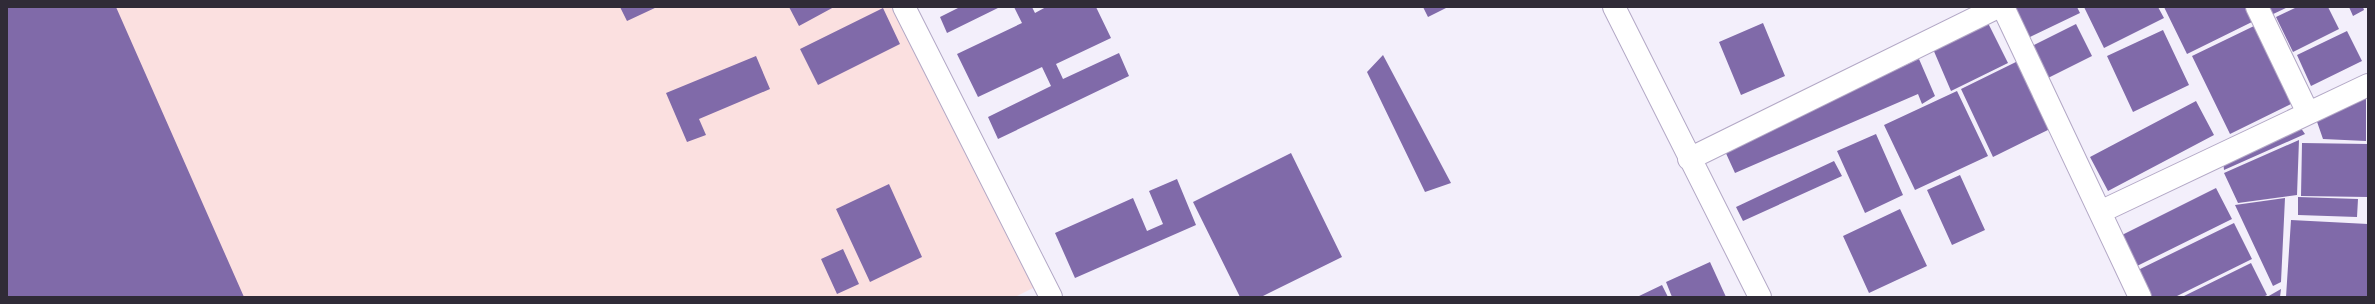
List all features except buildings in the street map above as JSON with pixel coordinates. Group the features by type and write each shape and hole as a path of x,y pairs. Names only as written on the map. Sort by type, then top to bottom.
{"street":[{"path":"904,7 1051,297"},
{"path":"1614,7 1760,297"},
{"path":"1690,158 1998,7"},
{"path":"2003,7 2140,297"},
{"path":"2257,7 2308,113"},
{"path":"2100,212 2368,85"}],"shaded area":[{"path":"7,7 899,7 1035,287 1015,297 7,297"}]}
